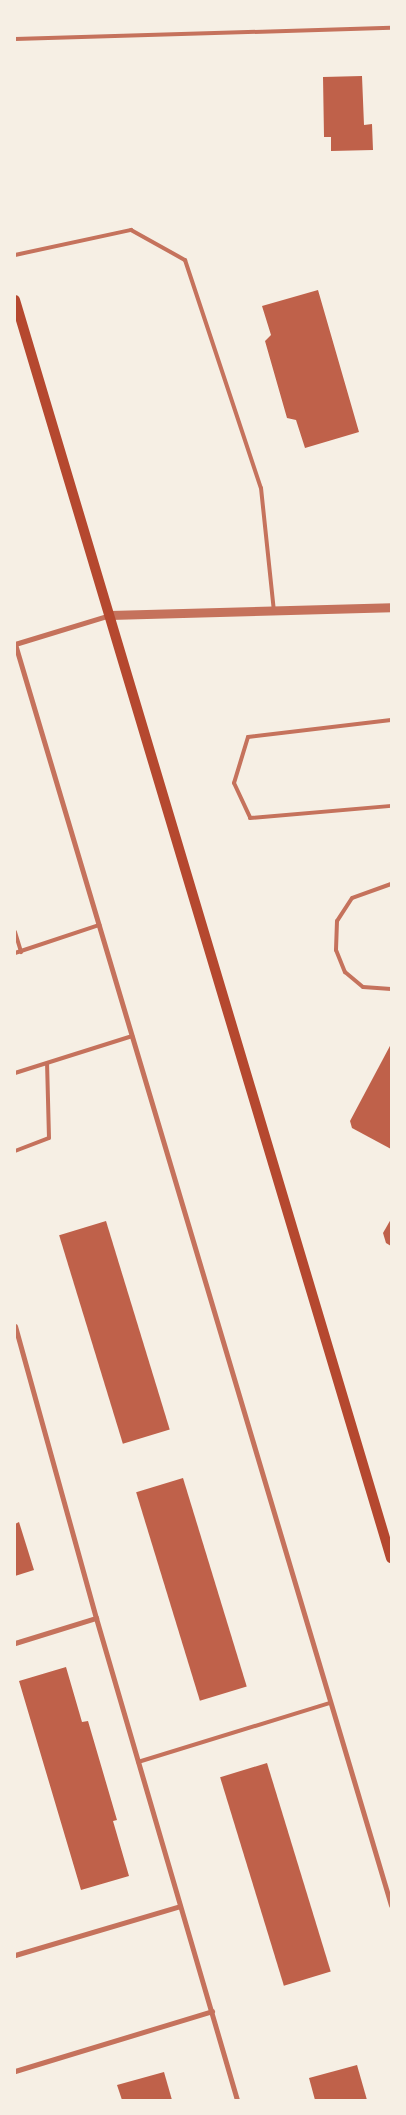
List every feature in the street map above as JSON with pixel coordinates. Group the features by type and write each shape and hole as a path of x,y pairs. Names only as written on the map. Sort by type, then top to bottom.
{"main road":[{"path":"15,300 391,1558"}],"street":[{"path":"391,607 110,616 15,644 391,1905"},
{"path":"15,1326 96,1618 237,2100"},
{"path":"15,1642 96,1618"},
{"path":"15,1955 180,1906"},
{"path":"15,2071 212,2011"}],"lane":[{"path":"15,39 391,28"},
{"path":"15,255 131,230 185,260 261,488 274,611"},
{"path":"391,720 248,737 234,783 250,818 391,806"},
{"path":"391,884 352,898 337,921 336,950 345,972 363,987 391,989"},
{"path":"15,953 99,925"},
{"path":"15,932 21,952"},
{"path":"15,1073 132,1036"},
{"path":"15,1152 49,1138 47,1064"},
{"path":"138,1762 330,1703"}],"building":[{"path":"362,76 364,125 372,124 373,150 331,151 331,137 324,137 323,77"},
{"path":"318,290 359,432 305,448 296,420 287,418 265,341 271,335 262,306"},
{"path":"391,1044 391,1149 352,1128 350,1121"},
{"path":"391,1219 391,1246 386,1243 383,1233"},
{"path":"106,1221 170,1429 123,1444 59,1235"},
{"path":"183,1478 247,1686 200,1701 136,1492"},
{"path":"19,1522 34,1570 15,1576 15,1524"},
{"path":"66,1667 82,1722 88,1721 117,1820 113,1821 129,1876 81,1890 19,1681"},
{"path":"267,1763 331,1971 284,1986 220,1777"},
{"path":"357,2065 367,2100 315,2100 309,2078"},
{"path":"164,2072 172,2100 122,2100 117,2085"}]}
